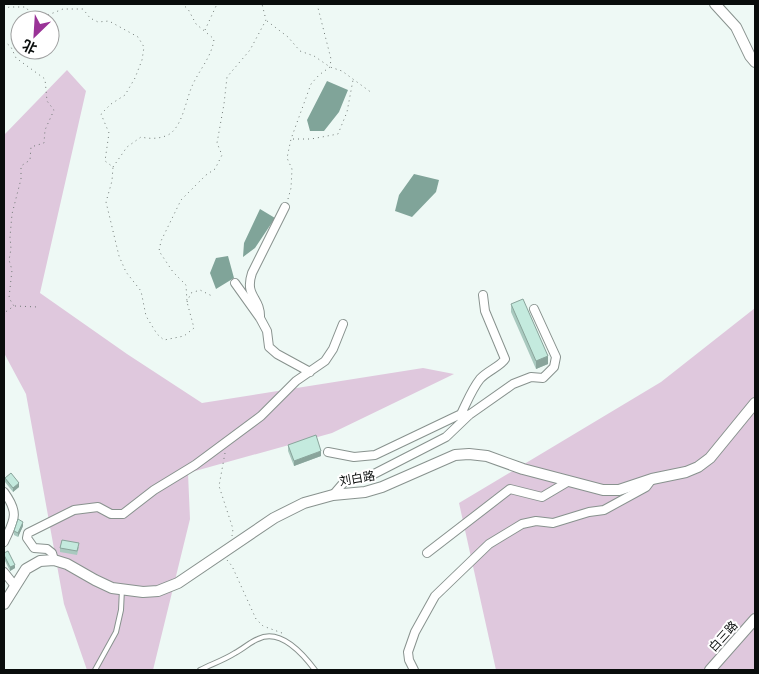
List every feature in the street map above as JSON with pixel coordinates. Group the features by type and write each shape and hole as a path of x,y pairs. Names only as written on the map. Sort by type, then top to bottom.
{"street":[{"path":"715,4 736,27 750,56 755,62"},
{"path":"260,318 260,310 249,290 249,281 285,207"},
{"path":"235,283 267,331 269,347 276,354 310,372"},
{"path":"333,495 345,481 372,475 446,437 465,415 481,378 505,360 485,311 483,295"},
{"path":"328,452 354,457 375,455 465,415 512,384 530,377 543,378 554,367 556,357 534,309"},
{"path":"4,604 26,569 40,561 54,560 52,553 47,549 34,548 27,538 28,533 74,510 98,507 111,514 123,514 154,490 196,465 254,422 296,381 325,361 333,349 343,324"},
{"name":"刘白路","path":"54,560 81,571 112,588 143,592 158,590 178,583 274,518 304,503 333,495 365,492 382,487 455,456 469,454 487,456 523,469 603,490 619,490 698,467 710,458 755,403"},
{"path":"414,670 409,660 408,652 415,632 435,596 489,544 522,524 536,521 552,523 589,512 604,510 646,486 652,479"},
{"path":"428,554 510,489 542,497 568,481"},
{"path":"4,492 15,509 13,522 4,542"},
{"path":"4,572 15,586"},
{"name":"白三路","path":"710,670 755,619"}],"lane":[{"path":"95,670 116,632 121,610 122,589"},
{"path":"200,670 235,654 259,638 270,635 285,641 309,662 315,670"}],"path":[{"path":"182,4 188,9 196,24 214,39 213,49 193,85 181,119 169,135 153,139 141,137 127,147 113,167 112,181 106,202 119,256 126,272 141,291 146,316 157,334 164,340 184,336 194,328 187,302 186,285 173,272 159,251 161,241 181,200 206,175 215,169 222,155 217,143 224,104 226,77 250,50 266,20"},
{"path":"204,31 218,4"},
{"path":"262,4 266,20 288,37 300,51 314,56 330,67 342,71 372,93"},
{"path":"285,207 292,188 292,169 287,158 291,139 311,84 330,67 331,59 317,4"},
{"path":"4,10 9,7 26,7 32,16 43,17 63,9 83,9 90,18 98,22 109,21 138,37 144,46 142,60 134,78 125,94 101,114 109,133 105,161 113,167"},
{"path":"4,41 11,47 16,58 45,79 47,101 54,110 45,130 44,143 31,147 30,160 21,166 21,179 12,214 10,237 11,249 9,260 12,270 9,298 14,306"},
{"path":"291,139 311,139 338,134 346,112 353,80"},
{"path":"187,302 191,293 200,290 214,297"},
{"path":"5,312 14,306 38,307"},
{"path":"225,453 219,486 233,529 231,541 242,541"},
{"path":"222,554 232,566 256,619 263,626"}],"shaded area":[{"path":"67,70 86,91 40,293 127,354 202,403 423,368 454,374 332,433 188,473 190,519 153,670 87,670 64,604 26,394 4,353 4,135"},
{"path":"327,81 348,90 339,112 324,131 310,131 307,120"},
{"path":"414,174 439,180 436,192 412,217 395,211 399,195"},
{"path":"260,209 275,218 255,248 243,257 244,243"},
{"path":"228,256 234,278 216,289 210,273 216,258"},
{"path":"755,308 755,670 496,670 459,503 661,382"}],"building":[{"path":"523,299 548,356 536,361 511,304"},
{"path":"316,435 321,451 294,461 288,445"},
{"path":"11,473 19,483 13,488 5,478"},
{"path":"18,519 23,522 18,533 14,531"},
{"path":"62,540 79,543 77,551 60,548"},
{"path":"8,551 15,565 10,567 4,555"}]}
